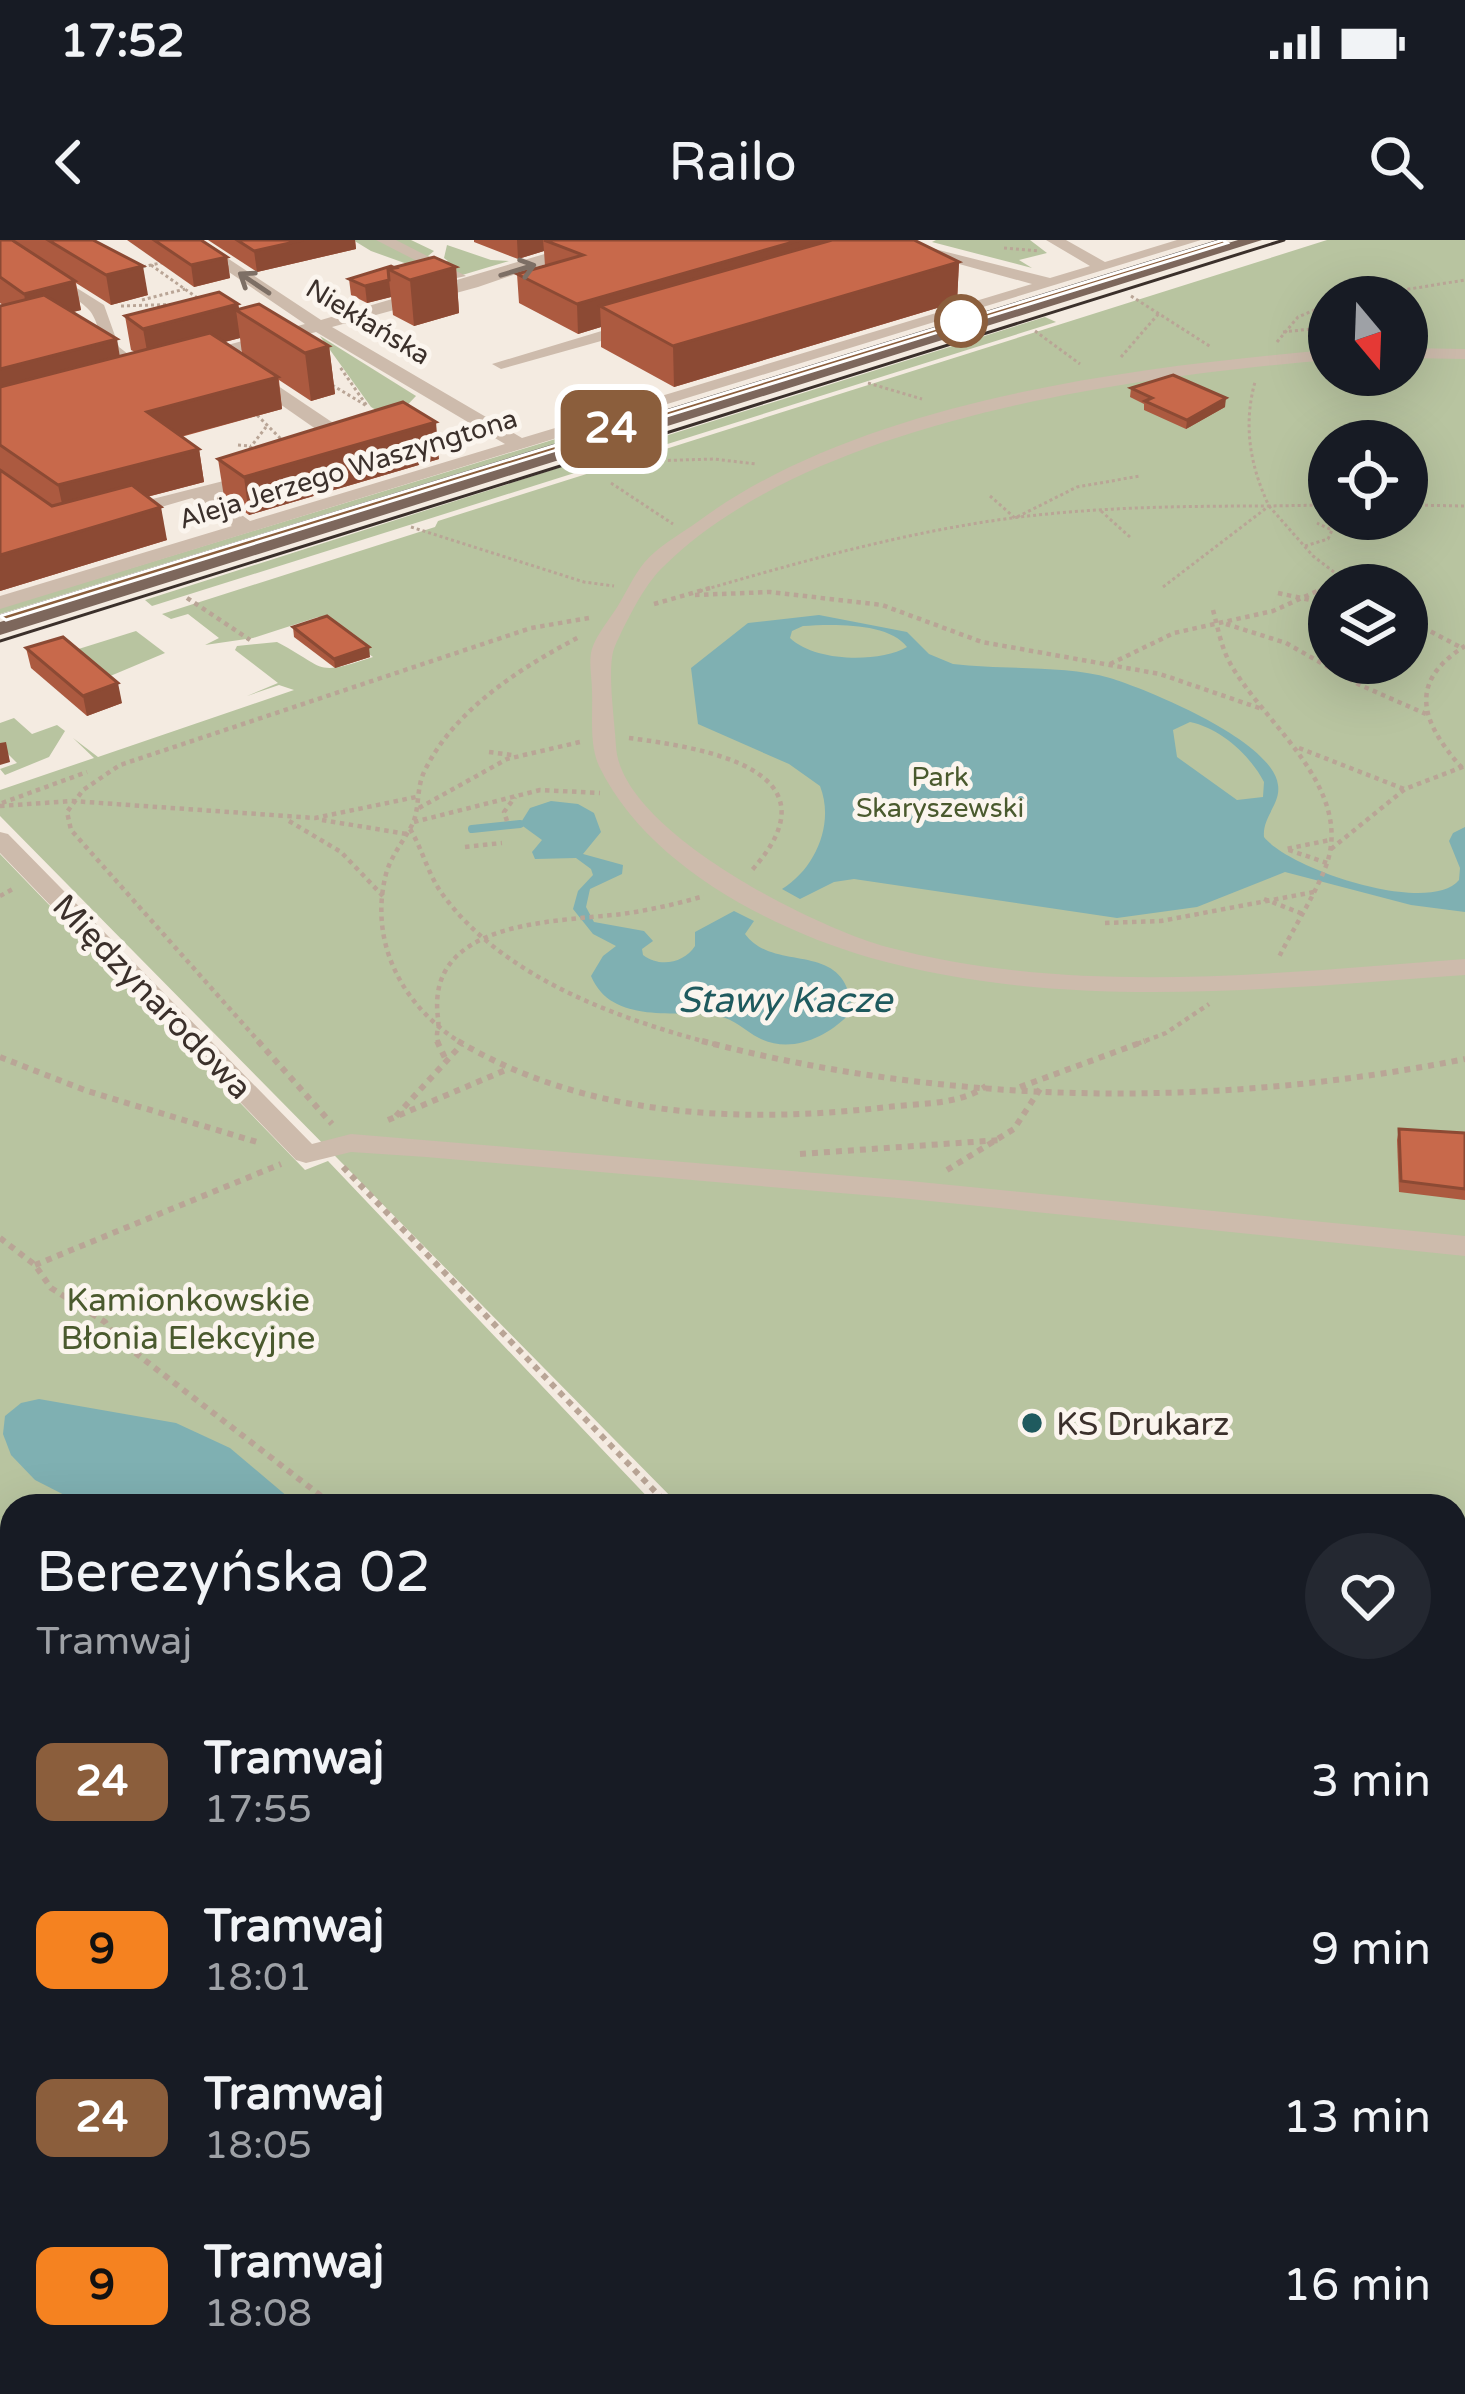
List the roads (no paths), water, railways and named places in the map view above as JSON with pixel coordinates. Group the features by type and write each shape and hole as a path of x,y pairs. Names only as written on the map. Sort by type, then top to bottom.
{"main road":[{"name":"Aleja Jerzego Waszyngtona","path":"0,628 1254,240"}],"street":[{"name":"Niekłańska","path":"190,240 451,419 520,445"},
{"path":"384,240 474,284"},
{"path":"181,363 474,284 608,240"},
{"path":"880,240 1084,292"},
{"name":"Aleja Jerzego Waszyngtona","path":"0,604 1193,240"},
{"path":"1057,242 1103,267"},
{"path":"0,245 98,309 111,349 145,374 124,379"},
{"path":"873,258 910,248"},
{"path":"501,364 665,317"},
{"path":"217,353 354,443"},
{"path":"1428,353 1465,354"},
{"path":"1308,358 1106,380 982,406 819,459 771,482 689,532 634,587 613,622 594,697 600,739 608,766 662,835 730,884 831,935 937,966 1083,981 1209,983 1465,967"},
{"path":"309,460 398,430"},
{"path":"101,518 287,466"},
{"path":"199,494 247,528"},
{"name":"Międzynarodowa","path":"0,838 301,1149 910,1190 1465,1246"}],"water":[{"path":"819,615 907,632 929,654 953,664 1092,674 1152,694 1207,720 1255,751 1271,768 1278,785 1264,837 1278,850 1329,874 1391,891 1443,890 1459,880 1460,868 1449,841 1465,827 1465,912 1411,905 1285,872 1197,907 1117,918 854,879 834,882 800,899 782,889 804,870 819,844 825,815 820,786 789,764 698,724 691,668 748,623","holes":["803,626 874,629 907,647 864,658 831,656 790,638 792,631","1190,722 1212,730 1242,753 1264,782 1263,797 1237,800 1177,757 1173,730"]},
{"name":"Stawy Kacze","path":"551,801 578,804 594,813 601,832 583,854 623,865 622,874 590,889 586,907 594,922 644,931 653,941 642,949 643,955 671,962 695,946 695,932 734,911 754,921 745,934 758,946 824,965 837,974 847,988 852,1011 822,1035 784,1044 759,1038 718,1016 647,1012 614,1002 591,976 616,946 593,934 573,909 578,891 593,875 591,869 576,858 535,859 532,852 542,840 520,824 530,808"},
{"path":"39,1399 176,1423 230,1448 284,1494 62,1494 35,1480 11,1455 3,1434 5,1416 21,1403"}],"waterway":[{"path":"472,829 520,824"}],"tram line":[{"path":"0,616 1222,240"},
{"name":"24","path":"0,616 1223,240"},
{"path":"0,641 1284,240"}],"place":[{"name":"KS Drukarz","path":"1032,1423"}],"park label":[{"name":"Park Skaryszewski","path":"940,792"},
{"name":"Kamionkowskie Błonia Elekcyjne","path":"188,1318"}]}
